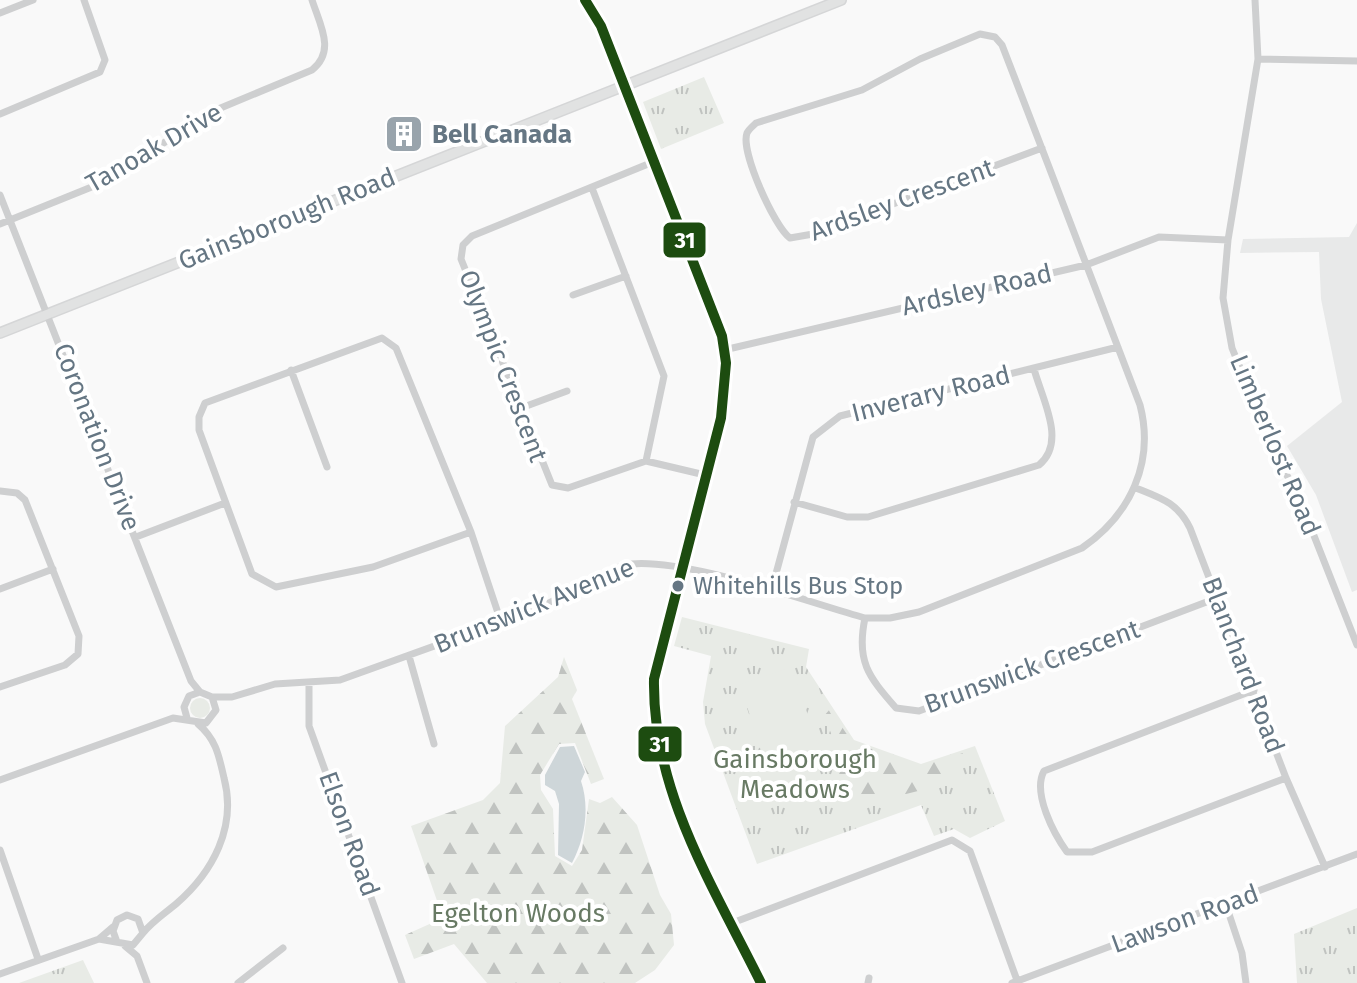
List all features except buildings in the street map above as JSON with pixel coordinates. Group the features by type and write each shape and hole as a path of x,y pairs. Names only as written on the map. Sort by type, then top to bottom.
{"main road":[{"name":"Gainsborough Road","path":"0,333 841,0"}],"street":[{"path":"0,13 33,0"},
{"path":"0,114 100,72 105,60 84,0"},
{"name":"Tanoak Drive","path":"12,219 104,182 211,112 312,70 326,52 312,0"},
{"path":"585,0 601,26 622,86 714,309 724,350 726,388 654,679 650,707 661,764 761,983"},
{"name":"Limberlost Road","path":"1255,0 1258,59 1228,240 1223,298 1232,348 1278,461 1300,500 1357,645"},
{"name":"Ardsley Crescent","path":"1042,148 813,234 790,238 780,232 746,149 747,134 756,123 862,90 920,59 980,34 995,37 1002,45 1042,148 1086,265"},
{"path":"1258,59 1357,61"},
{"name":"Olympic Crescent","path":"646,461 568,488 552,485 461,259 463,245 472,236 653,162"},
{"path":"592,188 664,376 646,461 705,475"},
{"name":"Coronation Drive","path":"0,195 49,313 191,681 200,692"},
{"path":"0,224 12,219"},
{"name":"Ardsley Road","path":"724,350 1086,265 1159,237 1228,240"},
{"name":"Brunswick Avenue","path":"212,697 232,697 275,684 340,680 537,609 623,565 652,561 865,618 890,618 919,612 1082,548 1104,533 1136,488 1145,424 1086,265"},
{"path":"573,295 626,276"},
{"path":"471,532 373,567 276,587 264,583 252,574 199,430 203,407 373,338 382,338 396,348 471,532 501,622"},
{"name":"Inverary Road","path":"771,592 813,437 832,420 1118,347"},
{"path":"794,502 847,517 868,517 1039,465 1047,458 1054,440 1034,369"},
{"path":"291,370 327,467"},
{"path":"521,408 567,391"},
{"name":"Blanchard Road","path":"1136,488 1182,510 1286,778 1325,867"},
{"path":"0,491 17,493 25,500 79,636 78,654 65,665 0,687"},
{"path":"136,537 225,503"},
{"path":"0,589 53,569"},
{"name":"Brunswick Crescent","path":"865,618 861,656 872,679 896,708 919,711 1217,598"},
{"path":"409,656 434,744"},
{"name":"Coronation Drive","path":"189,696 191,681"},
{"name":"Elson Road","path":"309,683 309,726 402,983"},
{"path":"1254,690 1044,771 1040,785 1056,837 1067,852 1092,852 1286,778"},
{"path":"137,956 142,936 155,919 193,888 220,847 229,795 210,734 214,714 212,697 200,692 189,696 184,707 173,718"},
{"name":"Brunswick Avenue","path":"214,714 232,697"},
{"path":"184,707 187,718"},
{"path":"198,724 214,714"},
{"path":"0,780 173,718 187,718 210,734"},
{"path":"732,923 952,840 970,851 1016,982"},
{"path":"0,850 38,959"},
{"name":"Lawson Road","path":"1016,982 1357,854"},
{"path":"1226,905 1242,953 1246,983"},
{"path":"0,974 99,939 123,916 155,919"},
{"path":"138,919 142,936"},
{"path":"113,927 121,944"},
{"path":"121,944 142,936"},
{"path":"99,939 121,944 137,956 147,983"},
{"path":"238,983 283,948"}],"shaded area":[{"path":"1357,223 1357,590 1352,592 1316,495 1287,446 1342,402 1321,299 1319,252 1240,253 1243,239 1349,237"},
{"path":"574,746 585,772 581,781 586,812 583,834 572,863 558,855 559,804 555,791 545,785 545,775 560,747"}],"green space":[{"path":"704,77 724,123 661,149 643,102"},
{"name":"Gainsborough Meadows","path":"682,617 809,649 806,667 854,740 921,764 975,746 1005,821 970,838 954,829 934,836 921,805 757,864 705,724 703,702 711,656 674,646"},
{"name":"Egelton Woods","path":"564,657 577,690 572,699 604,779 591,784 575,743 559,744 540,775 541,790 553,809 555,856 572,866 582,850 589,799 600,803 612,797 637,825 660,895 671,914 674,945 655,970 635,983 487,983 454,944 414,959 405,935 443,918 411,826 483,800 500,783 505,726 558,677"},
{"path":"791,667 826,766 772,786 740,684"},
{"path":"200,698 207,701 210,708 207,715 200,718 193,715 190,708 193,701"},
{"path":"830,709 852,742 920,766 970,751 968,764 964,768 947,770 926,789 890,798 859,800 839,782 836,774 840,755 824,716"},
{"path":"1357,908 1357,983 1297,983 1294,934"},
{"path":"83,960 94,983 19,983"}],"transit line":[{"name":"31","path":"585,0 601,26 722,336 726,363 721,418 654,679 656,720 663,760 689,837 761,983"}],"place":[{"name":"Bell Canada","path":"404,134"},
{"name":"Whitehills Bus Stop","path":"678,586"}]}
